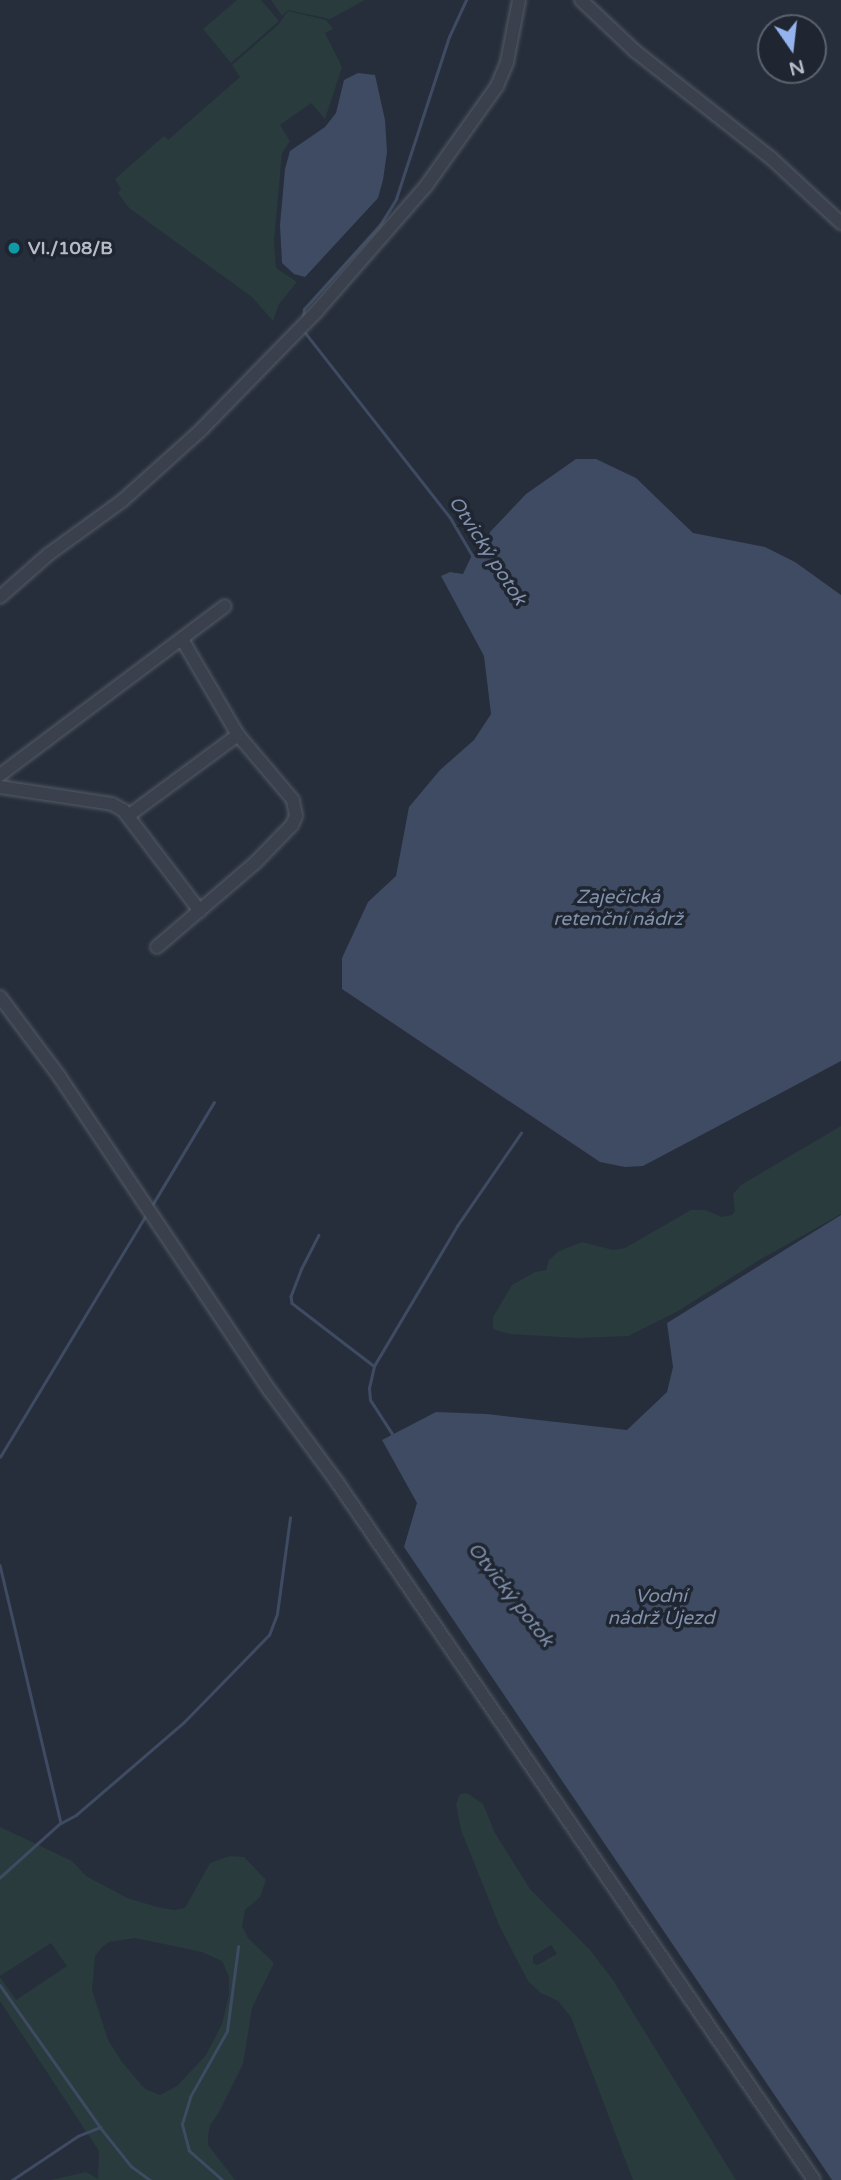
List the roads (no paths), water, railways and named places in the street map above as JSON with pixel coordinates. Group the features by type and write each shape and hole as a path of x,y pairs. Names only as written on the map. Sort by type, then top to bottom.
{"street":[{"path":"0,597 39,562 141,484 200,431 308,321 426,186 497,86 507,62 519,0"},
{"path":"580,0 635,51 771,158 841,223"},
{"path":"0,775 225,606"},
{"path":"157,947 256,862 292,825 296,816 293,800 237,735 182,639"},
{"path":"128,816 237,735"},
{"path":"0,787 112,804 128,816 200,911"},
{"path":"0,997 59,1076 160,1228 814,2180"}],"water":[{"path":"358,73 375,75 385,120 387,152 378,198 305,277 294,274 282,263 280,225 285,169 290,151 325,127 336,113 344,80"},
{"name":"Zaječická retenční nádrž","path":"576,459 596,459 636,478 693,533 765,547 795,562 841,595 841,1061 643,1166 625,1167 600,1162 342,989 342,958 368,902 396,876 409,807 440,770 474,740 491,714 484,656 441,576 450,572 463,574 472,555 487,545 490,532 526,494"},
{"name":"Vodní nádrž Újezd","path":"841,1215 841,2180 832,2180 404,1547 417,1503 382,1440 436,1412 487,1414 627,1430 667,1392 673,1367 667,1323"}],"waterway":[{"name":"Otvický potok","path":"303,318 304,309 380,225 396,199 449,37 466,0"},
{"name":"Otvický potok","path":"304,331 450,517 474,558"},
{"path":"151,1207 214,1102"},
{"name":"Otvický potok","path":"392,1434 370,1400 369,1388 374,1366 457,1226 521,1133"},
{"path":"0,1457 147,1213"},
{"path":"319,1235 302,1268 291,1296 292,1303 374,1366"},
{"path":"61,1823 76,1815 183,1723 269,1635 277,1614 290,1518"},
{"path":"0,1565 61,1823 0,1878"},
{"path":"222,2180 189,2151 182,2124 190,2097 227,2031 238,1947"},
{"path":"0,1985 100,2127 131,2166 150,2180"},
{"path":"12,2180 78,2136 100,2127"}],"place":[{"name":"VI./108/B","path":"14,248"}]}
